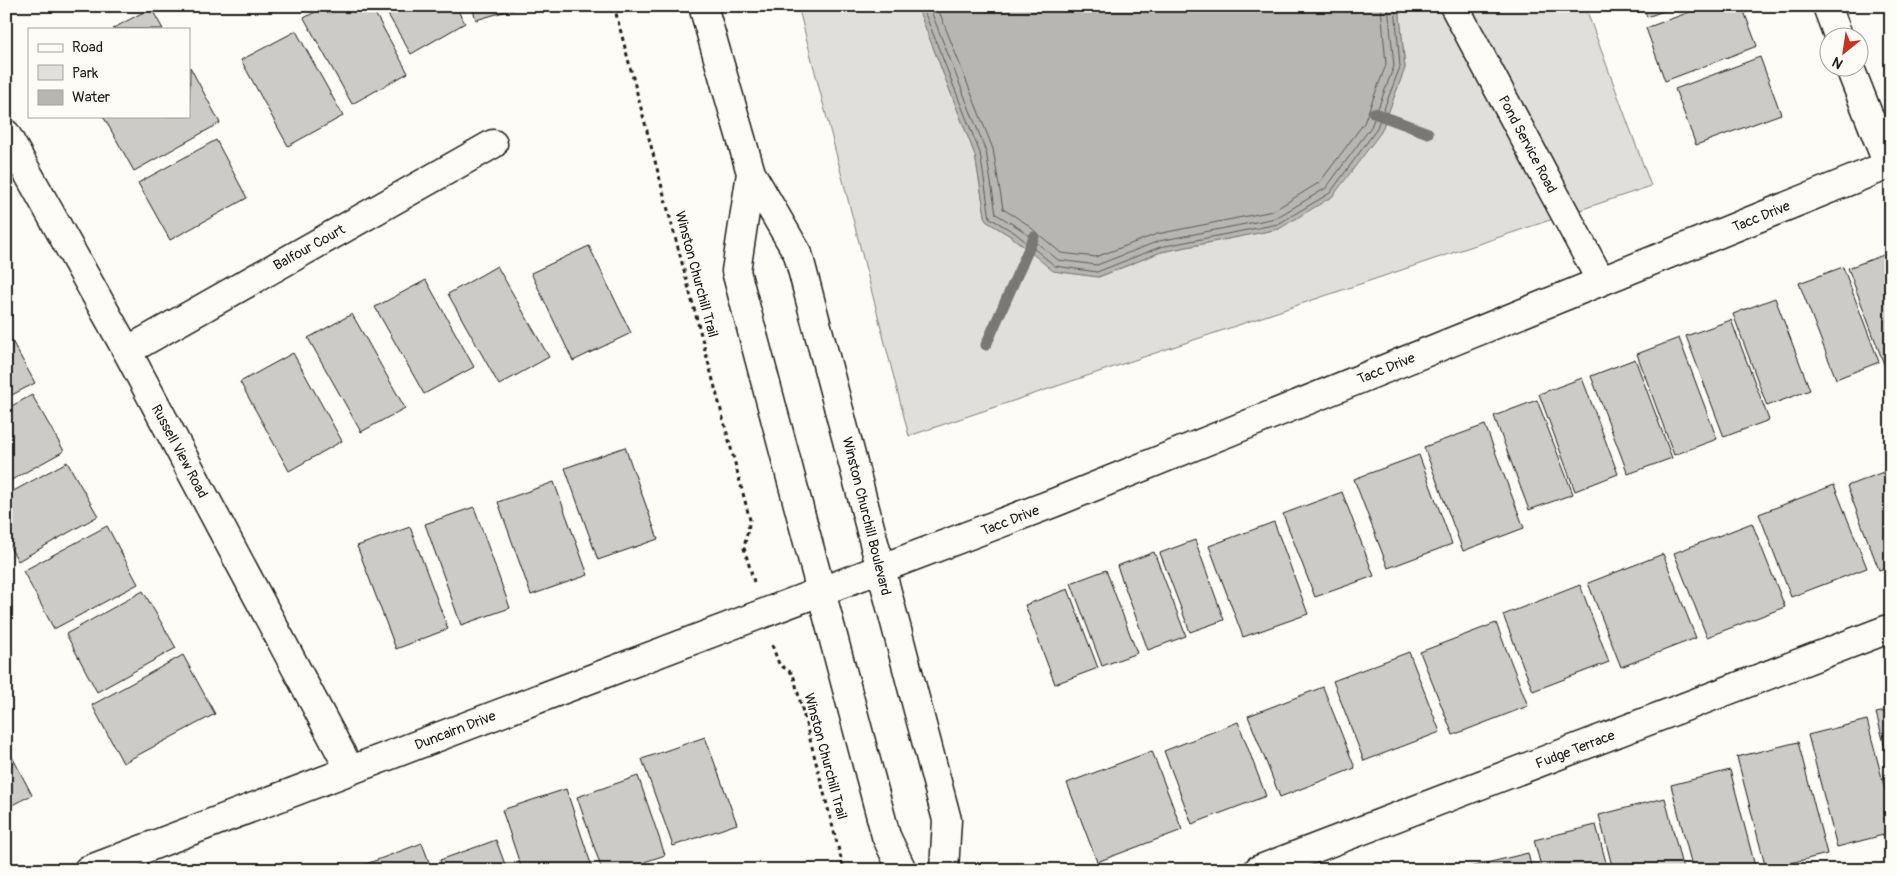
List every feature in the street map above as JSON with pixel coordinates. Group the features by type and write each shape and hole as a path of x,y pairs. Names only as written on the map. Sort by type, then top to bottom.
{"street":[{"name":"Winston Churchill Boulevard","path":"703,6 751,173 798,254 947,820 944,870"},
{"name":"Pond Service Road","path":"1454,6 1601,281"},
{"path":"1827,6 1835,28"},
{"path":"1854,78 1889,165"},
{"name":"Russell View Road","path":"6,134 127,351 350,770"},
{"name":"Balfour Court","path":"127,351 493,144"},
{"name":"Tacc Drive","path":"822,591 1056,502 1889,165"},
{"name":"Winston Churchill Boulevard","path":"751,173 736,271 886,836 902,870"},
{"name":"Duncairn Drive","path":"88,870 822,591"},
{"name":"Fudge Terrace","path":"1258,870 1891,628"}],"path":[{"name":"Winston Churchill Trail","path":"614,6 750,520 744,548"},
{"name":"Winston Churchill Trail","path":"776,655 779,664 793,674 844,870"}],"green space":[{"path":"798,6 917,6 975,155 986,221 1012,237 1054,271 1099,277 1161,252 1279,229 1381,132 1405,68 1399,6 1585,6 1651,186 909,436"}],"water":[{"path":"917,6 1399,6 1405,68 1381,132 1333,196 1279,229 1161,252 1098,277 1053,271 1012,237 986,221 975,155"}],"building":[{"path":"326,6 371,6 408,73 352,104 304,18"},
{"path":"383,6 455,6 465,23 411,54"},
{"path":"472,6 524,6 476,20"},
{"path":"1643,6 1677,6 1647,17"},
{"path":"1706,6 1742,6 1757,46 1665,81 1646,28"},
{"path":"151,8 162,28 114,28"},
{"path":"296,31 343,116 288,146 241,60"},
{"path":"1760,57 1781,114 1696,145 1675,89"},
{"path":"190,67 220,123 134,171 104,118 190,118"},
{"path":"216,140 247,198 170,240 138,183"},
{"path":"589,246 631,333 573,361 531,273"},
{"path":"1889,253 1891,258 1891,366 1885,367 1848,268"},
{"path":"497,266 549,357 499,385 448,294"},
{"path":"1843,267 1879,362 1836,379 1799,283"},
{"path":"426,280 474,367 424,394 375,307"},
{"path":"1775,298 1810,390 1767,406 1733,314"},
{"path":"352,314 405,408 361,432 308,338"},
{"path":"1731,320 1769,420 1724,437 1686,336"},
{"path":"6,330 35,383 6,398"},
{"path":"1679,338 1717,439 1674,455 1637,354"},
{"path":"293,353 342,441 289,471 240,382"},
{"path":"1635,359 1672,458 1628,474 1591,376"},
{"path":"1582,378 1618,474 1575,491 1539,394"},
{"path":"32,395 64,451 6,483 6,409"},
{"path":"1537,400 1573,494 1529,510 1494,416"},
{"path":"1485,425 1524,528 1463,551 1424,447"},
{"path":"625,447 658,539 598,560 565,468"},
{"path":"1419,455 1452,544 1388,568 1354,479"},
{"path":"67,462 98,516 18,561 6,540 6,495"},
{"path":"1891,469 1891,566 1879,570 1847,486"},
{"path":"554,482 588,575 531,595 498,502"},
{"path":"1834,485 1867,568 1791,597 1759,514"},
{"path":"1342,492 1374,576 1315,597 1283,514"},
{"path":"474,507 510,608 461,625 425,524"},
{"path":"1274,522 1308,614 1243,637 1209,546"},
{"path":"1752,523 1785,607 1707,637 1674,553"},
{"path":"107,526 138,584 54,629 23,571"},
{"path":"410,527 448,629 396,649 357,546"},
{"path":"1195,540 1224,620 1190,632 1160,553"},
{"path":"1154,552 1186,636 1148,650 1117,566"},
{"path":"1663,554 1696,638 1621,667 1588,583"},
{"path":"1106,570 1137,653 1102,666 1071,583"},
{"path":"1580,585 1609,662 1533,691 1503,615"},
{"path":"1068,589 1098,668 1055,684 1025,605"},
{"path":"143,591 176,648 97,692 66,634"},
{"path":"1496,623 1528,706 1453,735 1420,652"},
{"path":"1409,652 1440,732 1364,761 1333,681"},
{"path":"183,655 215,714 123,763 92,705"},
{"path":"1323,687 1355,768 1280,797 1248,716"},
{"path":"1891,710 1891,770 1876,713"},
{"path":"1867,720 1891,813 1891,833 1837,847 1808,735"},
{"path":"1238,722 1266,796 1192,824 1164,751"},
{"path":"705,737 737,824 673,846 642,759"},
{"path":"1798,742 1827,854 1766,869 1737,757"},
{"path":"6,745 32,795 6,808"},
{"path":"1152,751 1182,830 1097,862 1067,783"},
{"path":"1730,770 1756,870 1693,870 1671,785"},
{"path":"638,776 665,855 621,870 602,870 577,797"},
{"path":"566,789 593,870 522,870 502,810"},
{"path":"1665,798 1683,870 1613,870 1599,815"},
{"path":"1596,825 1608,870 1542,870 1534,840"},
{"path":"496,840 507,870 443,870 440,860"},
{"path":"422,843 432,870 363,870 361,866"},
{"path":"1528,853 1532,870 1467,870 1466,868"}],"waterway":[{"path":"1374,113 1428,133"},
{"path":"986,345 1034,237"}]}
